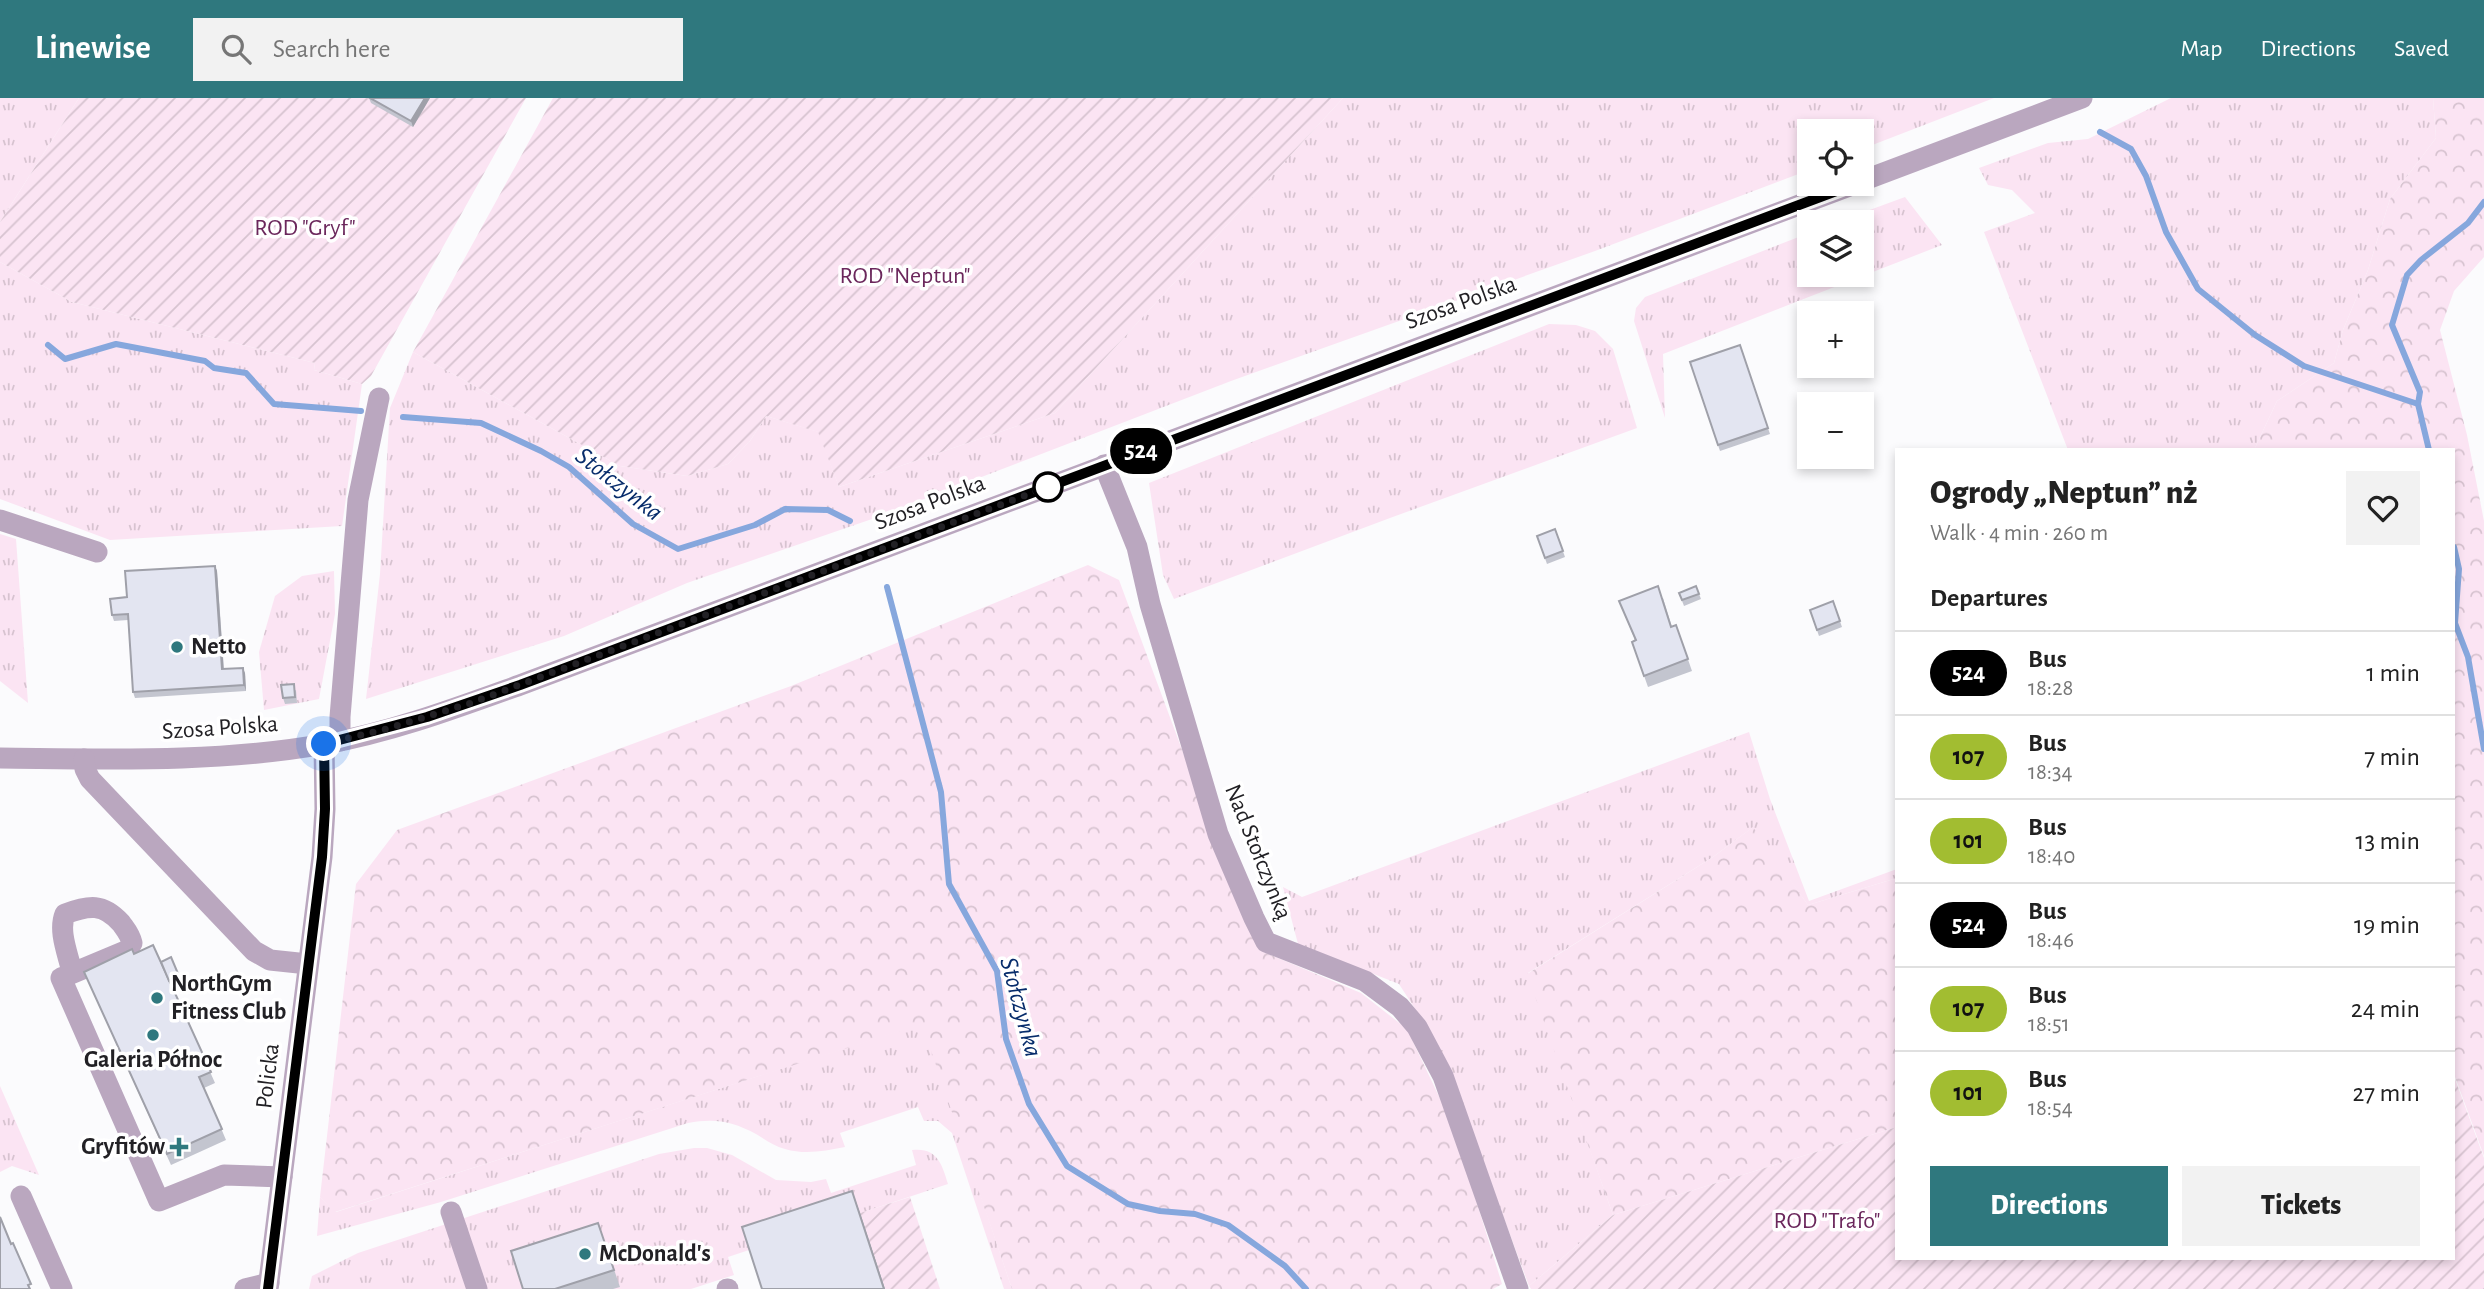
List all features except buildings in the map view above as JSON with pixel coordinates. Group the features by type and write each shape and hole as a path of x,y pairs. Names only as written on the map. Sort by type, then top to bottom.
{"street":[{"path":"1874,176 2082,98"},
{"name":"Szosa Polska","path":"0,758 205,757 273,752 332,743 436,714 520,685 1823,196"},
{"name":"Policka","path":"268,1286 309,964 332,743 340,717 358,500 379,398"},
{"name":"Nad Stołczynką","path":"1104,465 1137,547 1150,604 1218,834 1266,942 1365,981 1400,1006 1417,1027 1443,1076 1518,1289"},
{"path":"0,520 97,552"},
{"path":"84,759 90,779 254,951 270,960 309,964"},
{"path":"72,972 61,978 159,1201 224,1175 282,1177"},
{"path":"20,1196 62,1289"},
{"path":"451,1212 477,1289"},
{"path":"245,1289 268,1286"}],"green space":[{"path":"0,98 79,98 0,222"},
{"name":"ROD \"Gryf\"","path":"79,98 526,98 371,376 362,384 314,370 315,363 72,302 0,262 0,222"},
{"name":"ROD \"Neptun\"","path":"553,98 1343,98 1055,413 839,487 818,432 766,416 750,441 728,464 687,476 620,466 413,352"},
{"path":"1343,98 1994,98 1874,144 1874,119 1797,119 1797,175 1595,251 1231,381 872,519 687,583 564,636 366,699 380,574 390,408 413,352 620,466 687,476 728,464 750,441 766,416 819,432 839,487 1055,413"},
{"path":"2171,98 2433,98 2436,138 2390,199 2368,270 2343,330 2334,363 2277,401 2255,448 2067,448 1984,232 2035,213 2012,190 1988,185 1979,168 2048,143 2088,139"},
{"path":"2433,98 2484,98 2484,257 2454,291 2440,330 2467,435 2484,521 2484,1156 2455,1077 2455,448 2255,448 2277,401 2334,363 2343,330 2368,270 2390,199 2436,138"},
{"path":"1905,197 1942,245 1874,272 1874,210 1870,210"},
{"path":"1797,238 1797,287 1834,287 1663,354 1665,418 1634,321 1636,308 1645,297"},
{"path":"0,262 72,302 315,363 314,370 362,384 342,526 110,540 0,499"},
{"path":"1549,324 1576,325 1595,331 1613,349 1637,428 1174,599 1163,575 1149,483"},
{"path":"0,534 16,539 28,703 0,681"},
{"path":"1088,565 1119,580 1249,930 1264,952 1361,993 1407,1029 1453,1126 1502,1284 1493,1289 1012,1289 922,1024 335,1212 320,1197 356,884 397,830 791,686"},
{"path":"334,571 335,614 319,699 264,710 259,652 275,596 302,576"},
{"path":"1749,732 1770,799 1809,901 1895,870 1895,879 1808,905 1752,828 1713,857 1528,973 1613,1215 1529,1286 1478,1148 1432,1035 1399,984 1298,944 1283,887 1302,897"},
{"path":"1753,827 1808,905 1895,879 1895,1128 1613,1215 1527,974 1713,857"},
{"path":"923,1023 1012,1289 1004,1289 952,1133 938,1121 924,1121 918,1107 840,1133 845,1147 815,1152 781,1148 731,1123 688,1123 441,1202 317,1236 320,1197 336,1212"},
{"name":"ROD \"Trafo\"","path":"2455,1079 2484,1158 2484,1289 1531,1289 1529,1286 1613,1215 1895,1128 1895,1260 2455,1260"},
{"path":"0,1086 39,1175 12,1166 0,1172"},
{"path":"707,1148 732,1155 776,1180 811,1182 826,1179 831,1193 916,1165 912,1150 920,1150 937,1158 948,1184 728,1257 734,1275 691,1289 309,1289 312,1276 358,1253 659,1154"},
{"path":"910,1197 940,1289 885,1289 860,1213"}],"waterway":[{"path":"2100,132 2131,149 2146,176 2166,232 2198,289 2255,335 2304,366 2418,404"},
{"name":"Stołczynka","path":"2429,448 2418,404 2420,392 2392,325 2407,275 2421,260 2468,223 2484,202"},
{"name":"Stołczynka","path":"48,345 65,359 116,344 205,361 214,368 246,373 274,404 361,411"},
{"name":"Stołczynka","path":"403,417 481,423 541,451 569,467 633,524 678,549 755,525 785,509 828,510 850,521"},
{"name":"Stołczynka","path":"2455,551 2459,569 2455,623"},
{"name":"Stołczynka","path":"887,587 941,792 949,884 997,971 1006,1039 1029,1104 1067,1166 1128,1204 1160,1211 1195,1214 1228,1225 1285,1266 1306,1289"},
{"name":"Stołczynka","path":"2455,623 2468,657 2484,749"}],"bus line":[{"name":"524","path":"268,1289 322,857 325,809 324,744 471,703 1823,196"}],"place":[{"name":"Netto","path":"177,647"},
{"name":"NorthGym Fitness Club","path":"157,998"},
{"name":"Galeria Północ","path":"153,1035"},
{"name":"Gryfitów","path":"179,1147"},
{"name":"McDonald's","path":"585,1254"}],"route":[{"path":"324,744 386,729 471,703 1053,485 1048,487"}]}
